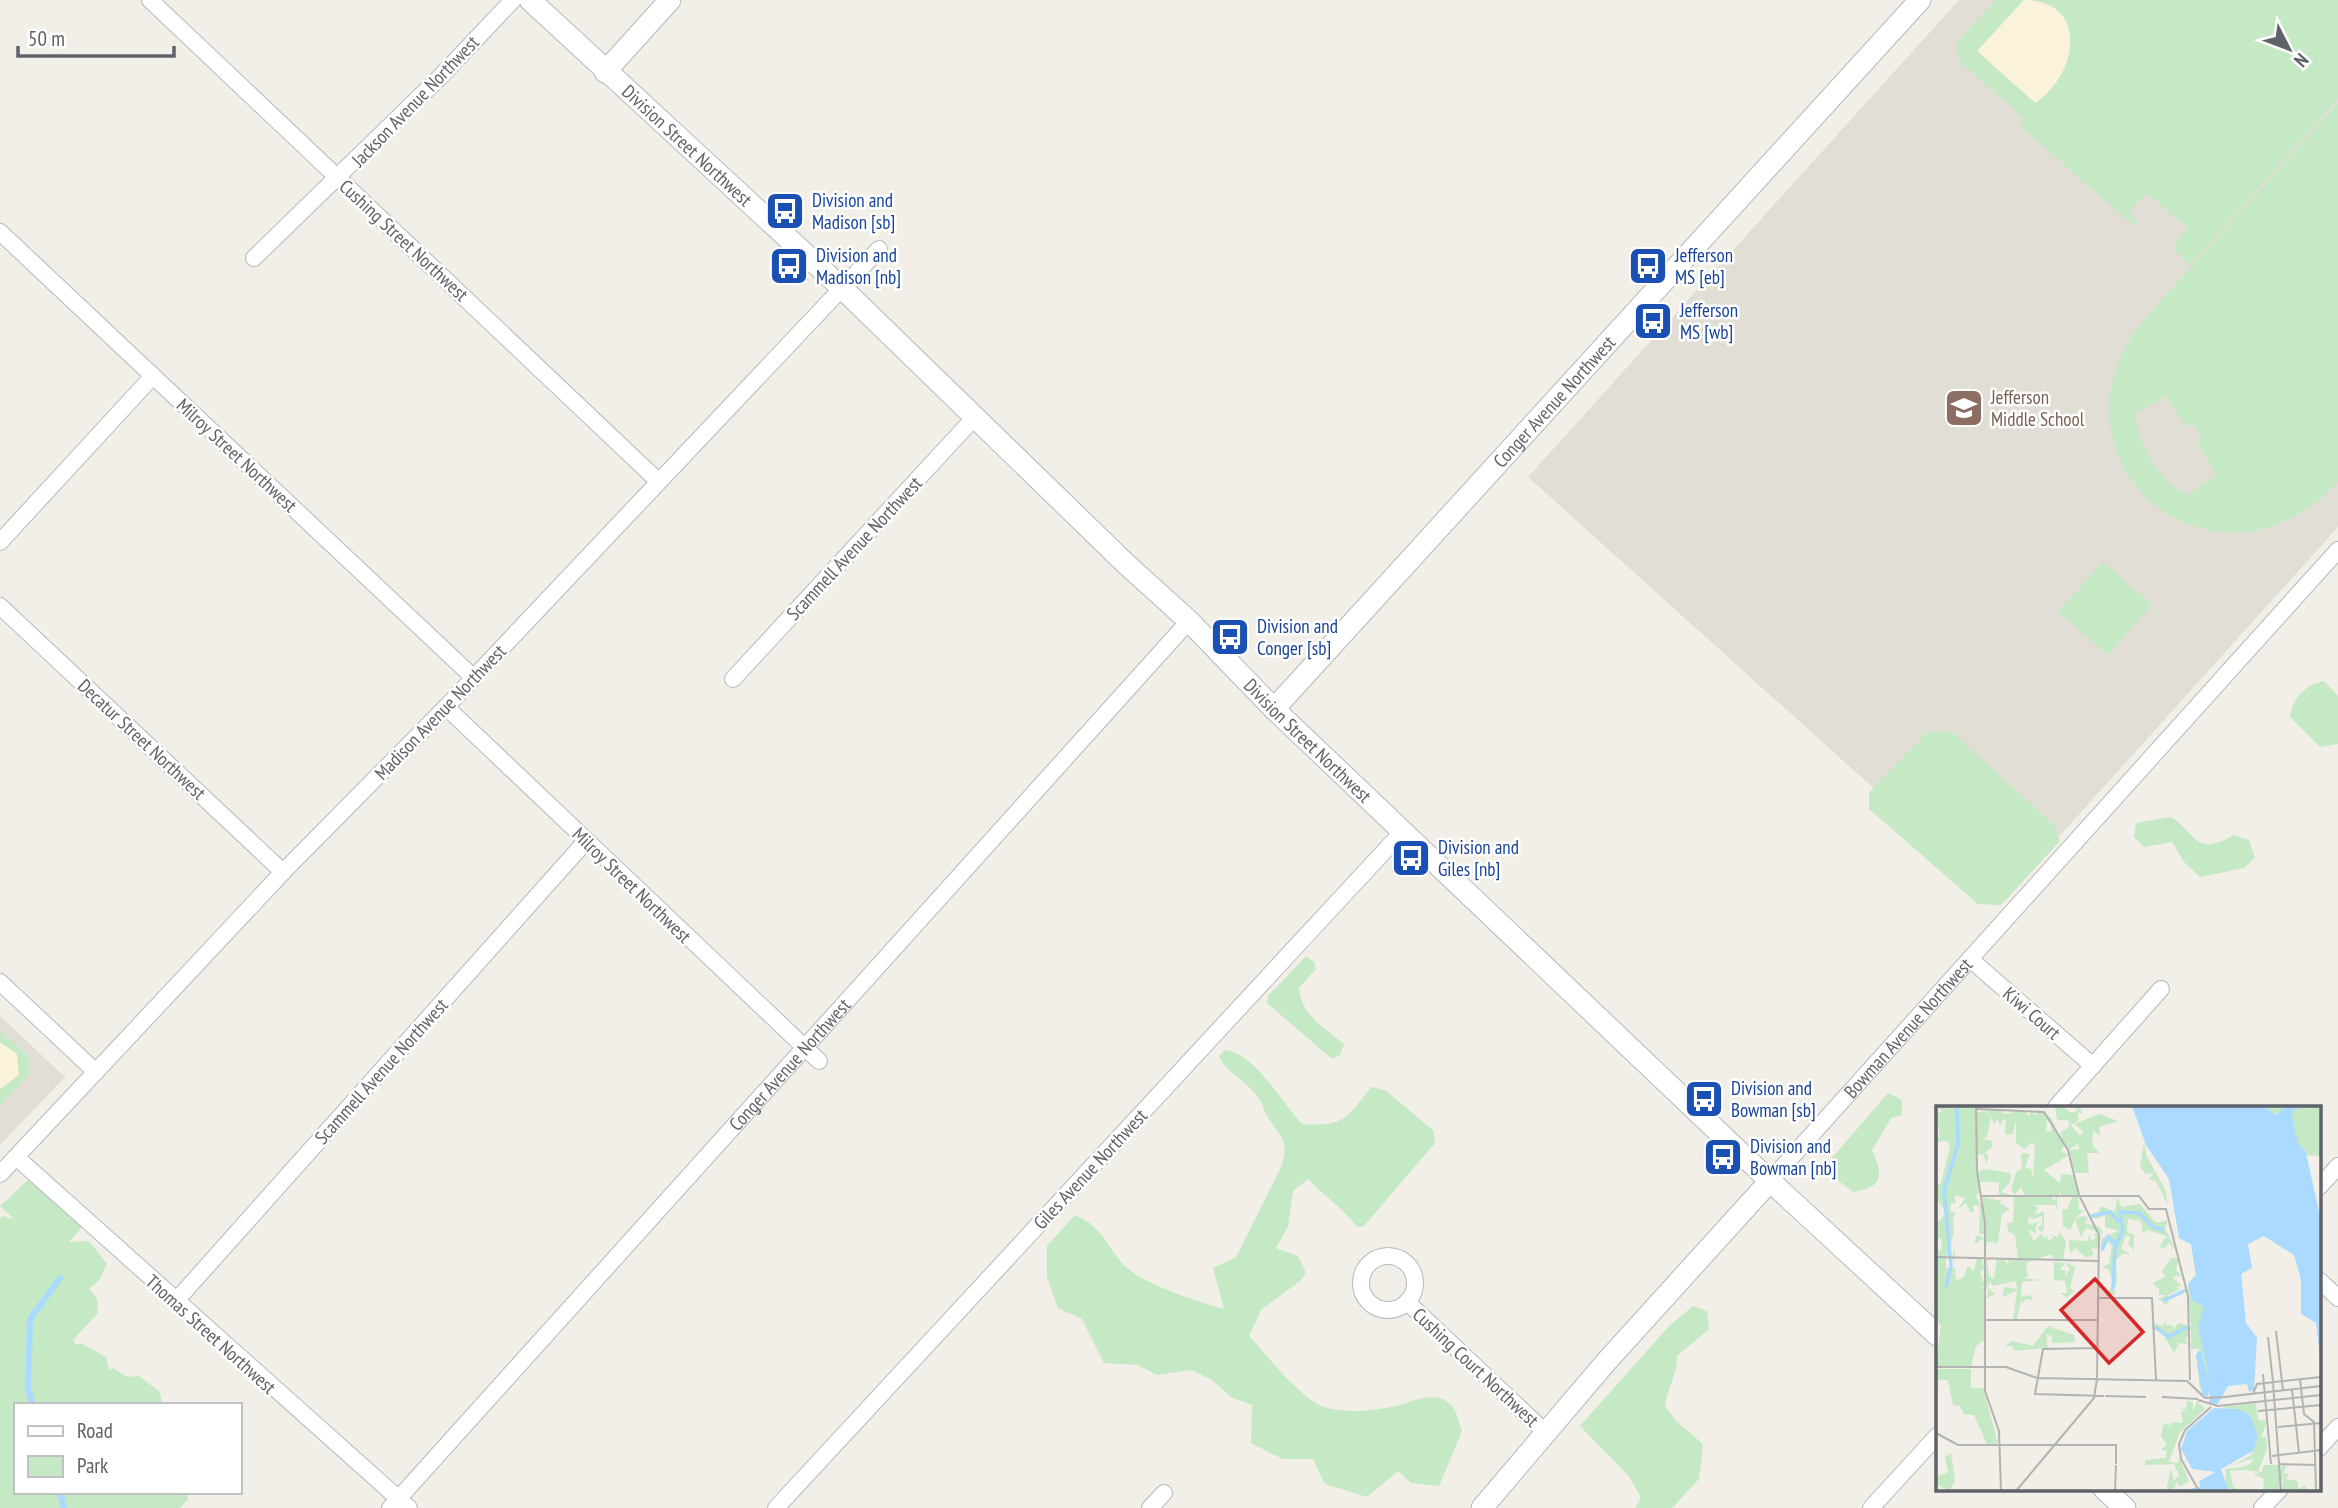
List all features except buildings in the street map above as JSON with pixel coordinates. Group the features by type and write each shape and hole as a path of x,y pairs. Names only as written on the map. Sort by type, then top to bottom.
{"street":[{"name":"Cushing Street Northwest","path":"150,0 658,481"},
{"name":"Jackson Avenue Northwest","path":"254,258 338,178 513,0"},
{"name":"Division Street Northwest","path":"530,0 844,290 1189,621 1274,709 1770,1181 1936,1334"},
{"path":"605,72 670,0"},
{"name":"Conger Avenue Northwest","path":"1274,709 1920,0"},
{"name":"Milroy Street Northwest","path":"0,232 474,678"},
{"name":"Madison Avenue Northwest","path":"0,1174 283,872 474,678 658,481 844,290 879,249"},
{"path":"0,542 153,376"},
{"name":"Scammell Avenue Northwest","path":"733,679 975,417"},
{"name":"Bowman Avenue Northwest","path":"1482,1508 1545,1432 2338,550"},
{"name":"Decatur Street Northwest","path":"0,606 283,872"},
{"name":"Conger Avenue Northwest","path":"399,1505 802,1047 1189,621"},
{"name":"Milroy Street Northwest","path":"446,707 819,1061"},
{"name":"Giles Avenue Northwest","path":"776,1508 1403,831"},
{"name":"Scammell Avenue Northwest","path":"175,1302 586,841"},
{"name":"Kiwi Court","path":"1970,960 2093,1066"},
{"path":"0,982 96,1072"},
{"path":"2057,1106 2161,989"},
{"name":"Thomas Street Northwest","path":"16,1157 399,1505"},
{"path":"2320,1186 2338,1166"},
{"path":"2320,1281 2338,1298"},
{"name":"Cushing Court Northwest","path":"1407,1302 1545,1432"},
{"path":"2320,1447 2338,1427"},
{"path":"1871,1508 1936,1437"},
{"path":"2105,1490 2125,1508"},
{"path":"2262,1508 2279,1490"},
{"path":"1150,1508 1164,1493"}],"shaded area":[{"name":"Jefferson Middle School","path":"1959,0 2338,0 2338,527 2000,902 1528,477"},
{"path":"0,1016 65,1077 0,1145"}],"green space":[{"path":"1996,0 2338,0 2338,99 2190,265 2172,248 2188,228 2147,193 2128,212 2137,220 2134,226 2020,126 2025,119 1960,62 1956,43"},
{"path":"2338,103 2338,481 2291,518 2242,532 2195,527 2155,505 2125,470 2110,426 2114,376 2141,323","holes":["2166,396 2186,426 2194,425 2201,437 2198,445 2217,475 2187,495 2167,480 2151,461 2145,450 2135,414"]},
{"path":"2103,562 2152,605 2108,655 2058,612"},
{"path":"2324,681 2338,696 2338,744 2320,747 2290,717 2301,693"},
{"path":"1927,732 1952,732 2054,825 2060,841 2001,905 1978,904 1869,809 1869,793"},
{"path":"2171,817 2203,844 2211,844 2234,835 2249,840 2255,858 2244,868 2200,877 2185,863 2172,842 2144,847 2134,837 2136,823"},
{"path":"1306,956 1314,962 1316,969 1299,988 1304,1006 1314,1020 1344,1044 1340,1055 1332,1059 1267,1003 1268,996"},
{"path":"0,1031 29,1057 30,1074 0,1105"},
{"path":"1225,1050 1236,1053 1257,1069 1302,1124 1336,1122 1350,1113 1371,1087 1385,1090 1434,1131 1435,1143 1364,1226 1357,1227 1308,1179 1293,1191 1288,1226 1276,1248 1298,1256 1306,1273 1300,1281 1261,1310 1249,1336 1297,1388 1317,1404 1327,1408 1342,1411 1367,1410 1391,1407 1422,1398 1446,1400 1454,1409 1462,1431 1439,1486 1411,1483 1398,1471 1367,1497 1325,1484 1313,1459 1283,1459 1251,1443 1252,1405 1231,1397 1212,1380 1191,1370 1157,1375 1138,1365 1104,1363 1082,1319 1058,1308 1047,1277 1047,1246 1075,1215 1094,1226 1132,1272 1176,1294 1224,1309 1213,1268 1236,1257 1282,1165 1284,1148 1282,1138 1253,1090 1222,1062 1219,1056"},
{"path":"1888,1093 1902,1100 1902,1115 1891,1118 1872,1150 1879,1173 1876,1183 1853,1192 1832,1176 1826,1165"},
{"path":"28,1180 83,1226 69,1242 89,1241 107,1264 100,1279 89,1289 97,1299 98,1313 73,1340 75,1344 83,1344 106,1357 109,1371 113,1368 127,1377 139,1376 160,1392 162,1403 14,1403 14,1494 187,1494 188,1499 180,1508 0,1508 0,1219 2,1216 15,1220 0,1206"},
{"path":"1693,1306 1707,1311 1709,1329 1677,1356 1665,1406 1676,1421 1703,1444 1699,1479 1672,1508 1635,1508 1641,1498 1629,1476 1580,1426 1669,1326"}],"sand":[{"path":"2024,0 2045,3 2059,12 2067,25 2070,40 2068,57 2061,74 2050,90 2035,103 1977,51"},
{"path":"0,1042 17,1054 19,1075 0,1089"}],"waterway":[{"path":"32,1403 28,1389 30,1319 60,1278"},
{"path":"60,1494 64,1508"}],"place":[{"name":"Division and Madison [sb]","path":"785,211"},
{"name":"Division and Madison [nb]","path":"789,266"},
{"name":"Jefferson MS [eb]","path":"1648,266"},
{"name":"Jefferson MS [wb]","path":"1653,321"},
{"name":"Jefferson Middle School","path":"1964,408"},
{"name":"Division and Conger [sb]","path":"1230,637"},
{"name":"Division and Giles [nb]","path":"1411,858"},
{"name":"Division and Bowman [sb]","path":"1704,1099"},
{"name":"Division and Bowman [nb]","path":"1723,1157"}]}
